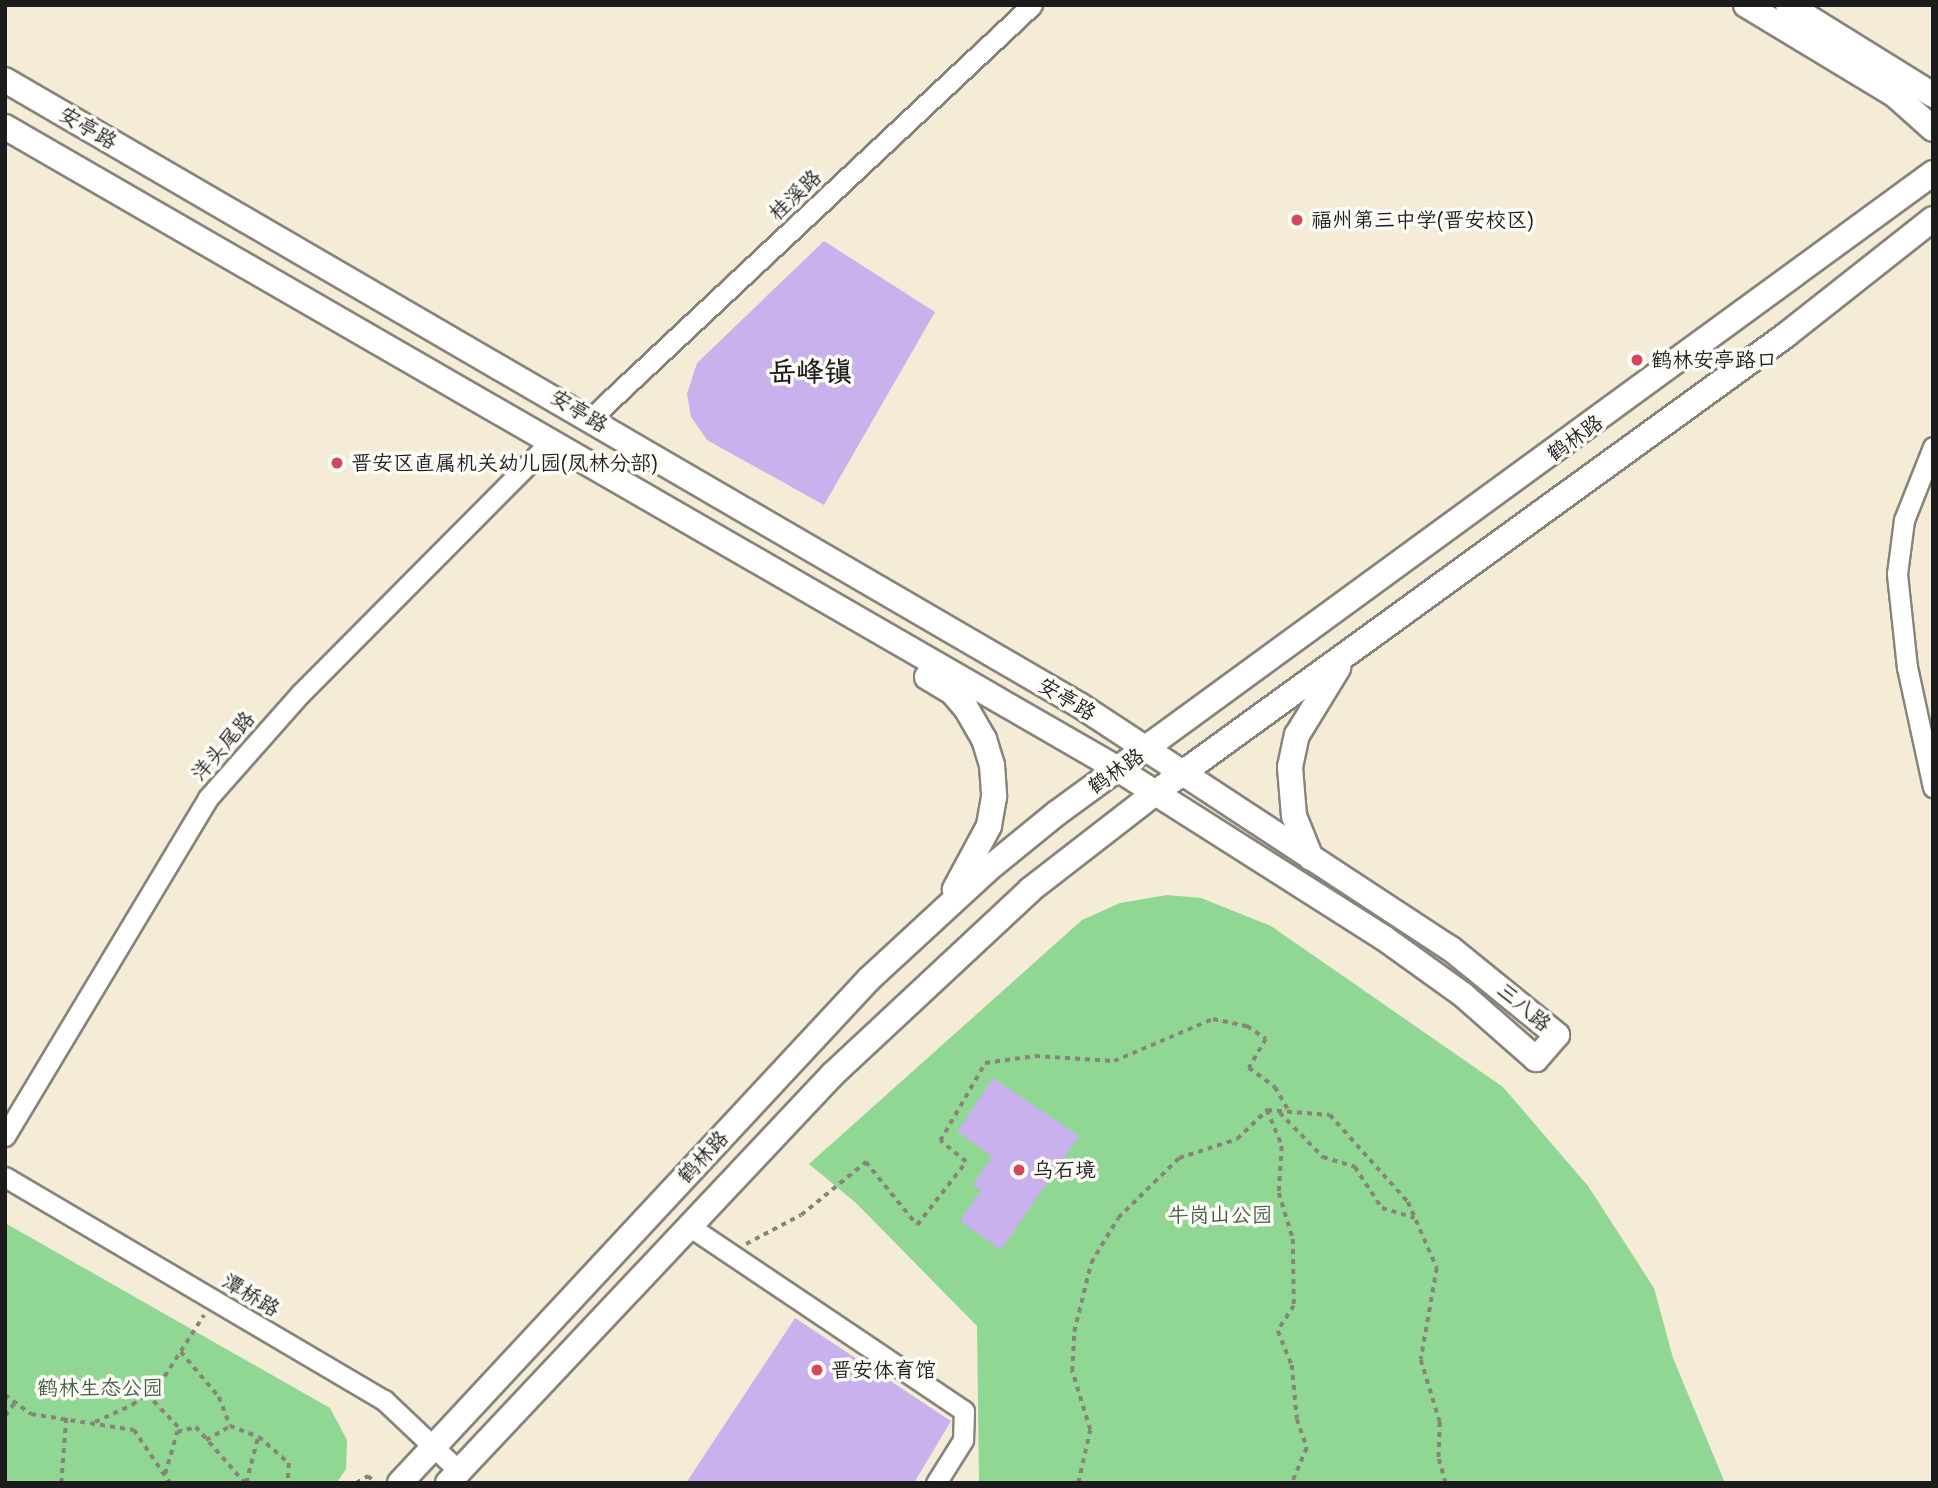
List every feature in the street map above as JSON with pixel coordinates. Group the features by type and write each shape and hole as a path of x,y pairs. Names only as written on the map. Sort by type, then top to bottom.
{"main road":[{"path":"1746,5 1895,94 1933,129"},
{"path":"1788,5 1933,95"},
{"name":"安亭路","path":"5,80 591,418 1081,706 1182,774"},
{"name":"安亭路","path":"5,127 1118,769 1155,793"},
{"name":"鹤林路","path":"400,1483 869,979 941,911 1118,769 1933,173"},
{"name":"鹤林路","path":"454,1477 832,1074 955,955 1030,890 1155,793 1786,335 1933,219"},
{"path":"784,577 809,605 952,692 984,739 992,765 993,810 972,861 941,911"},
{"path":"1311,858 1291,800 1293,748 1319,695 1353,650"},
{"name":"三八路","path":"1155,793 1384,938 1462,994 1536,1059 1557,1035 1450,948 1182,774"}],"street":[{"name":"桂溪路","path":"591,418 1032,5"},
{"name":"洋头尾路","path":"5,1136 208,798 300,694 550,443"},
{"path":"1933,447 1904,520 1897,574 1907,667 1933,788"},
{"name":"潭桥路","path":"5,1177 384,1400 432,1448 454,1477"},
{"path":"689,1226 964,1411 963,1440 936,1483"}],"path":[{"path":"729,1251 801,1214 866,1162 917,1225 966,1162 940,1141 985,1063 1035,1056 1114,1061 1213,1019 1247,1026 1266,1040 1249,1068 1275,1087 1290,1113"},
{"path":"1268,1110 1330,1115 1409,1202 1437,1268 1421,1360 1440,1422 1438,1460 1446,1483"},
{"path":"1078,1483 1090,1430 1072,1371 1074,1332 1091,1263 1118,1218 1179,1158 1237,1139 1268,1110"},
{"path":"1268,1110 1282,1146 1279,1194 1293,1239 1294,1306 1278,1331 1292,1365 1297,1419 1307,1448 1292,1483"},
{"path":"1279,1112 1323,1157 1355,1167 1382,1208 1415,1218"},
{"path":"93,1423 159,1385 211,1298"},
{"path":"181,1352 201,1371 230,1426 258,1437 289,1463 288,1483"},
{"path":"147,1394 182,1431"},
{"path":"5,1395 31,1414 134,1430 170,1483"},
{"path":"5,1416 15,1402"},
{"path":"61,1483 66,1418"},
{"path":"205,1440 230,1426"},
{"path":"165,1475 177,1432 196,1427 246,1483"},
{"path":"246,1483 258,1437"},
{"path":"356,1483 368,1476 376,1483"}],"green space":[{"name":"牛岗山公园","path":"1167,895 1201,898 1271,926 1503,1087 1588,1186 1654,1288 1673,1358 1725,1483 979,1483 977,1326 856,1203 809,1164 1082,920 1120,903"},
{"name":"鹤林生态公园","path":"5,1223 330,1408 347,1440 346,1469 340,1478 336,1483 5,1483"}],"building":[{"path":"824,241 935,312 824,505 707,440 691,417 687,394 697,363"},
{"name":"乌石境","path":"993,1078 1079,1136 1001,1250 960,1221 981,1190 973,1185 992,1156 957,1132"},
{"name":"晋安体育馆","path":"795,1318 951,1421 914,1483 686,1483"}],"place":[{"name":"福州第三中学(晋安校区)","path":"1297,220"},
{"name":"鹤林安亭路口","path":"1637,360"},
{"name":"晋安区直属机关幼儿园(凤林分部)","path":"337,463"},
{"name":"乌石境","path":"1019,1170"},
{"name":"晋安体育馆","path":"817,1370"}],"district":[{"name":"岳峰镇","path":"810,371"}]}
